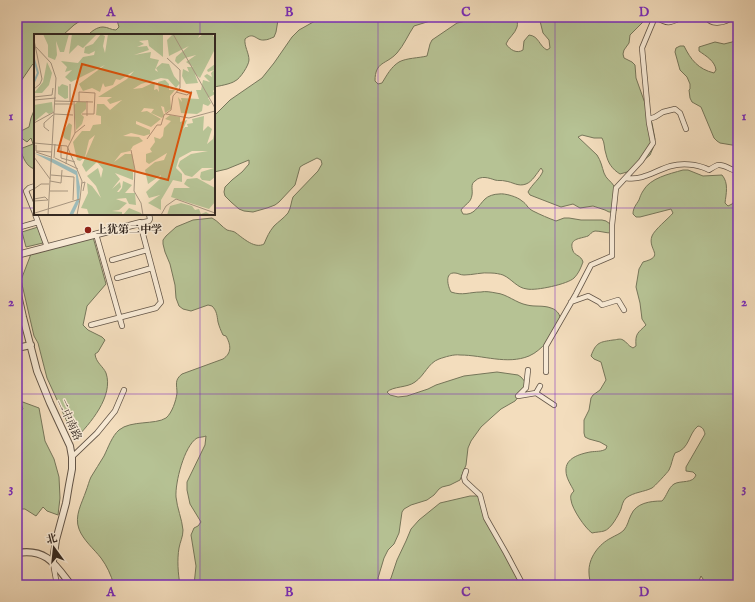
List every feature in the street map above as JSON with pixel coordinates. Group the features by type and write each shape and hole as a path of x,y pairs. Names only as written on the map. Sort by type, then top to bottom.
{"street":[{"path":"546,372 546,346 591,265 612,256 612,226 616,188 641,161 653,143 649,119 642,48 656,17 664,22 671,23 682,17"},
{"path":"707,17 708,20 713,23 729,20 732,17"},
{"path":"649,119 663,112 675,109 680,113 686,129"},
{"path":"626,178 634,179 674,165 688,164 709,170 719,165 734,171 738,171"},
{"path":"34,186 26,191 34,211"},
{"path":"35,215 46,244 45,248"},
{"path":"17,256 149,221 149,215"},
{"path":"17,228 38,222"},
{"path":"91,325 156,308 162,302 140,223"},
{"path":"96,234 122,326"},
{"path":"112,260 147,250"},
{"path":"117,278 152,268"},
{"name":"二中南路","path":"17,290 37,371 70,446 72,457 72,469 68,491 56,540 53,561"},
{"path":"571,302 588,296 602,305 618,300 624,310"},
{"path":"17,348 30,345"},
{"path":"528,370 526,388 518,396 536,394 554,405"},
{"path":"536,394 540,386"},
{"path":"72,457 97,433 115,411 124,390"},
{"path":"466,471 464,477 465,481 480,495 486,518 522,585"},
{"path":"17,553 37,553 45,556 53,561 71,585"},
{"path":"53,561 57,585"}],"green space":[{"path":"17,17 86,17 64,34 34,34 34,63 17,87"},
{"path":"116,17 286,17 278,20 274,37 267,40 261,40 251,36 245,39 249,60 244,72 237,80 225,85 215,87 215,34 89,34 101,27 116,30 119,27"},
{"path":"319,17 443,17 414,26 397,53 382,64 377,70 375,81 378,84 382,83 391,69 399,62 427,56 432,40 457,23 466,21 471,17 516,17 517,27 506,44 512,50 518,52 523,50 524,41 529,35 535,37 547,50 550,48 549,40 543,33 539,17 602,17 604,19 612,19 615,17 647,17 630,35 629,43 623,54 624,58 635,65 636,78 652,123 655,139 653,148 650,155 637,166 620,174 609,163 602,138 582,135 578,137 597,155 605,175 615,188 617,205 616,211 613,212 593,206 580,208 573,204 561,207 530,195 528,192 543,171 541,168 530,181 523,185 490,178 480,178 473,182 471,198 461,210 463,214 473,212 488,197 502,194 518,198 531,210 556,221 564,218 602,220 613,226 611,233 595,231 588,236 573,241 573,251 581,258 583,262 579,272 574,278 559,285 537,289 527,289 520,287 503,275 493,273 464,275 452,273 449,275 448,284 451,292 463,294 492,292 504,295 530,306 548,307 557,312 560,316 560,324 558,331 553,337 529,356 521,359 504,360 469,355 450,356 435,361 412,384 387,392 390,395 398,397 407,396 464,376 497,372 518,375 527,384 526,388 515,401 501,409 481,427 471,441 468,448 466,465 460,480 442,487 427,500 404,509 402,512 399,533 394,544 388,550 384,558 378,578 379,585 194,585 196,566 191,535 194,528 201,522 190,504 187,482 205,445 206,436 197,438 192,442 184,456 177,483 177,505 183,530 178,557 180,585 114,585 105,564 83,537 79,529 77,519 78,514 91,477 104,456 112,439 119,430 130,425 166,418 175,403 177,393 176,383 179,376 223,359 226,357 230,349 228,339 222,333 218,324 216,312 212,306 208,305 191,311 183,309 179,306 163,240 176,227 193,220 212,218 227,230 235,232 250,243 257,245 264,244 272,228 288,213 293,197 318,171 322,164 321,160 317,158 303,165 300,167 295,185 279,202 275,205 253,212 239,209 225,196 224,192 225,187 249,164 249,160 227,169 215,172 215,115 230,100 262,78 292,37 299,30"},
{"path":"738,39 738,146 720,143 714,138 701,107 692,102 690,98 690,84 687,77 680,70 675,52 676,48 684,46 689,56 699,66 714,73 716,70 714,64 699,51 699,47 715,42 724,44"},
{"path":"34,110 34,169 27,164 20,149 33,144 31,138 27,142 17,135 17,133 29,127"},
{"path":"683,170 688,170 703,176 722,175 726,181 725,203 728,206 738,197 738,585 705,585 701,576 697,585 591,585 589,567 592,557 602,544 624,530 633,511 640,505 648,502 662,501 674,484 690,481 696,475 693,472 686,471 686,467 705,434 703,429 698,426 692,433 684,448 675,453 669,470 658,482 652,488 632,494 626,498 612,525 607,530 592,533 576,513 572,504 571,494 574,491 566,474 566,467 574,457 604,450 607,446 585,437 584,433 584,420 589,410 591,398 600,390 606,380 601,362 591,356 595,348 602,342 622,339 633,348 636,346 636,338 638,334 646,325 642,319 636,287 639,269 643,262 650,260 655,255 651,241 652,236 673,213 671,209 636,217 633,214 634,208 641,194 650,183 660,177"},
{"path":"38,227 43,243 26,247 22,232"},
{"path":"93,237 106,284 87,306 83,325 88,330 105,340 98,352 95,354 97,360 106,373 108,382 104,400 94,418 75,439 47,378 38,343 34,336 21,280 31,254"},
{"path":"20,401 39,408 45,441 54,459 59,477 60,498 58,515 47,511 43,507 36,516 25,509 17,509 17,415 23,409"},
{"path":"470,496 479,496 493,534 511,557 524,585 387,585 411,529 419,520 440,503"}],"place":[{"name":"上犹第二中学","path":"88,230"}]}
